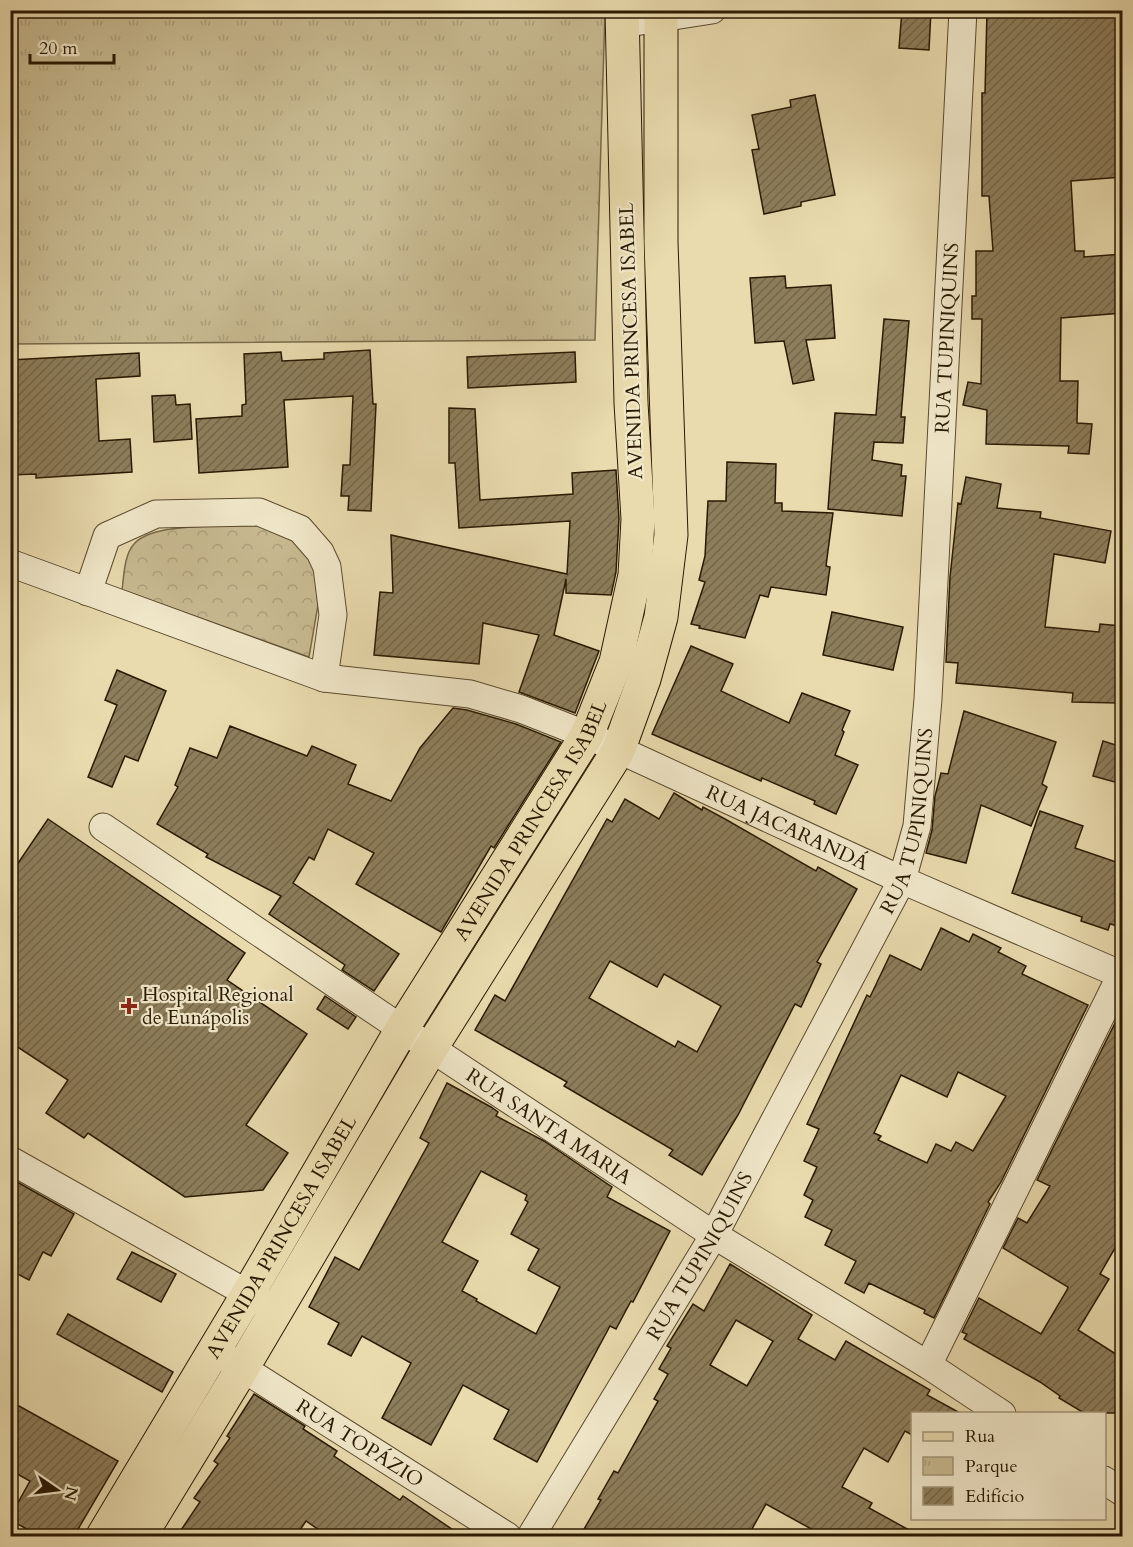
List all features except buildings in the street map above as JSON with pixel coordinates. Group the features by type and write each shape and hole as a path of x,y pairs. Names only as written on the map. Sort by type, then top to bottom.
{"main road":[{"name":"AVENIDA PRINCESA ISABEL","path":"140,1536 277,1311 431,1048 618,751 644,680 661,617 671,536 661,242 661,14"},
{"name":"AVENIDA PRINCESA ISABEL","path":"103,1536 248,1294 402,1029 587,735 616,662 635,575 638,519 631,403 622,17"}],"street":[{"path":"622,17 712,10"},
{"name":"RUA TUPINIQUINS","path":"531,1536 714,1235 902,880 917,826 927,710 963,10"},
{"path":"88,592 107,536 156,514 259,512 300,529 320,552 327,567 333,615 324,678"},
{"name":"RUA JACARANDÁ","path":"10,563 324,678 470,694 520,709 587,735 902,880 1122,975"},
{"name":"RUA SANTA MARIA","path":"103,827 402,1029 714,1235 928,1365 1000,1412"},
{"path":"928,1365 1122,975"},
{"path":"10,1160 277,1311"},
{"name":"RUA TOPÁZIO","path":"214,1351 243,1367 507,1536"},
{"path":"1106,1481 1122,1492"}],"green space":[{"path":"10,11 605,11 595,340 11,344"},
{"path":"220,525 260,526 291,536 314,563 318,605 309,657 122,590 128,554 141,538 174,528"}],"place":[{"name":"Hospital Regional de Eunápolis","path":"129,1006"}]}
